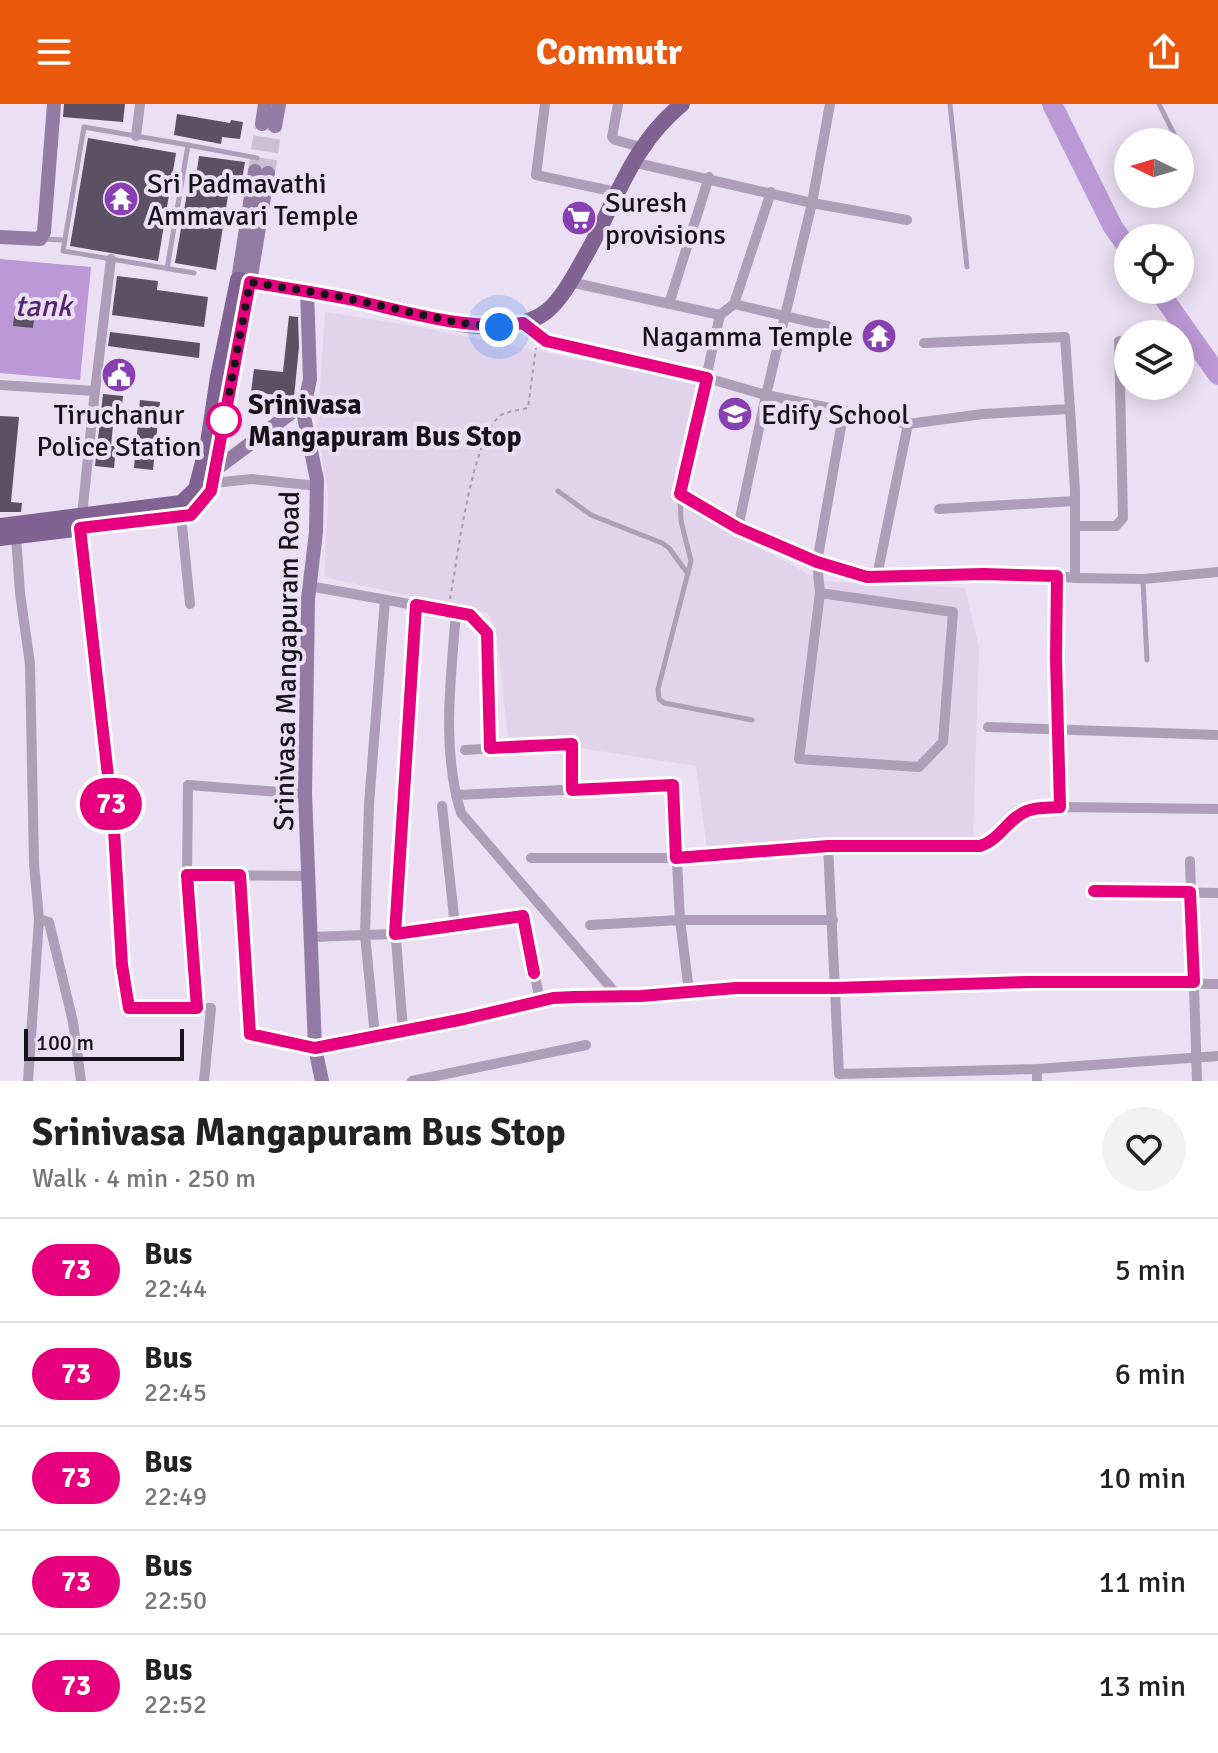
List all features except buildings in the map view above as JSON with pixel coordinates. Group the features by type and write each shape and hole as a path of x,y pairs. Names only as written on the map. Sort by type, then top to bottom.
{"main road":[{"path":"239,280 460,323 499,327 523,323 547,311 570,282 636,154 667,116 682,104"},
{"path":"0,526 191,515 204,502 211,491 214,476 239,280"},
{"path":"8,537 181,503 196,489 208,443 218,377 239,280"}],"street":[{"path":"0,237 40,239 44,232 54,104"},
{"path":"136,136 140,104"},
{"path":"265,104 269,125 279,104"},
{"path":"545,104 536,175 616,192"},
{"path":"618,104 612,137 636,154 709,177 812,203 907,220"},
{"path":"738,528 812,203 830,104"},
{"path":"239,280 260,167"},
{"path":"669,304 709,177"},
{"path":"771,192 734,304 720,315 680,494 738,528 817,562 867,577 1143,579 1218,572"},
{"path":"111,259 81,522 114,829 122,965 129,1008 211,1008 204,1081"},
{"path":"570,282 720,315"},
{"name":"Srinivasa Mangapuram Road","path":"307,291 310,379 303,404 317,486 309,586 305,794 315,1048 322,1081"},
{"path":"734,304 828,326"},
{"path":"523,323 546,341 599,355 707,378 766,395 908,424 983,414 1070,409"},
{"path":"924,343 1065,337 1075,501 1075,578"},
{"path":"0,385 95,391"},
{"path":"1075,526 1116,526 1123,518 1120,400"},
{"path":"214,476 303,404"},
{"path":"820,593 953,612 943,742 919,767 799,759 820,593 817,562 844,410"},
{"path":"877,576 908,424"},
{"path":"214,476 317,486"},
{"path":"939,509 1075,501"},
{"path":"181,516 190,604"},
{"path":"8,537 30,664 34,864 39,919 28,1081"},
{"path":"1057,576 1060,807"},
{"path":"309,586 470,615 487,633 490,748"},
{"path":"375,1036 365,935 369,804 385,600"},
{"path":"403,1031 395,934 416,605"},
{"path":"452,612 448,729 461,813 617,995"},
{"path":"988,727 1218,735"},
{"path":"465,750 572,744 572,790"},
{"path":"197,1008 187,875 188,785 305,794"},
{"path":"456,795 673,785 680,920 689,991"},
{"path":"442,806 455,926"},
{"path":"531,858 676,858 828,846 980,846 994,840 1019,815 1029,810 1060,807 1218,809"},
{"path":"828,846 839,1074 1037,1069 1218,1056"},
{"path":"1190,861 1197,1081"},
{"path":"187,875 310,876"},
{"path":"240,875 250,1034 315,1048 553,998 641,996 689,991 1028,982 1218,984"},
{"path":"1094,891 1218,893"},
{"path":"312,937 395,934 523,916 540,1001"},
{"path":"39,919 49,922 73,1022 81,1081"},
{"path":"590,925 680,920 833,920"},
{"path":"412,1081 586,1045"},
{"path":"1037,1069 1037,1081"}],"lane":[{"path":"950,104 967,267"},
{"path":"1159,104 1171,128"},
{"path":"194,273 63,251 84,127 188,145 260,167"},
{"path":"167,269 188,145"},
{"path":"40,239 64,240"},
{"path":"558,491 591,515 662,543 688,574"},
{"path":"680,494 681,521 690,553 688,574 658,689 659,699 664,703 752,720"},
{"path":"1143,579 1147,660"}],"path":[{"path":"452,612 476,460 488,430 502,414 528,408 538,335"}],"shaded area":[{"path":"325,312 414,326 696,383 672,499 821,581 965,588 979,648 973,840 707,849 696,766 508,737 496,630 487,613 324,577 328,493 317,429"}],"water":[{"name":"tank","path":"0,259 91,267 80,380 0,373"}],"waterway":[{"path":"1052,104 1114,228"},
{"path":"1168,304 1218,375"}],"tunnel":[{"path":"255,171 262,124"},
{"path":"268,173 275,126"}],"bus line":[{"name":"73","path":"534,973 523,916 395,934 416,605 470,615 487,633 490,748 572,744 572,790 673,785 676,858 828,846 980,846 994,840 1019,815 1029,810 1060,807 1057,576 867,577 817,562 738,528 680,494 707,378 546,341 523,323 499,327 460,323 336,296 250,282 211,491 204,502 191,515 80,528 114,829 122,965 129,1008 197,1008 187,875 240,875 250,1034 315,1048 553,998 641,996 736,988 1194,982 1190,892 1094,891"}],"place":[{"name":"Sri Padmavathi Ammavari Temple","path":"121,199"},
{"name":"Suresh provisions","path":"579,218"},
{"name":"Nagamma Temple","path":"879,336"},
{"name":"Tiruchanur Police Station","path":"119,375"},
{"name":"Edify School","path":"735,414"},
{"name":"Srinivasa Mangapuram Bus Stop","path":"224,420"}],"route":[{"path":"224,420 250,282 336,296 460,323 499,327"}]}
